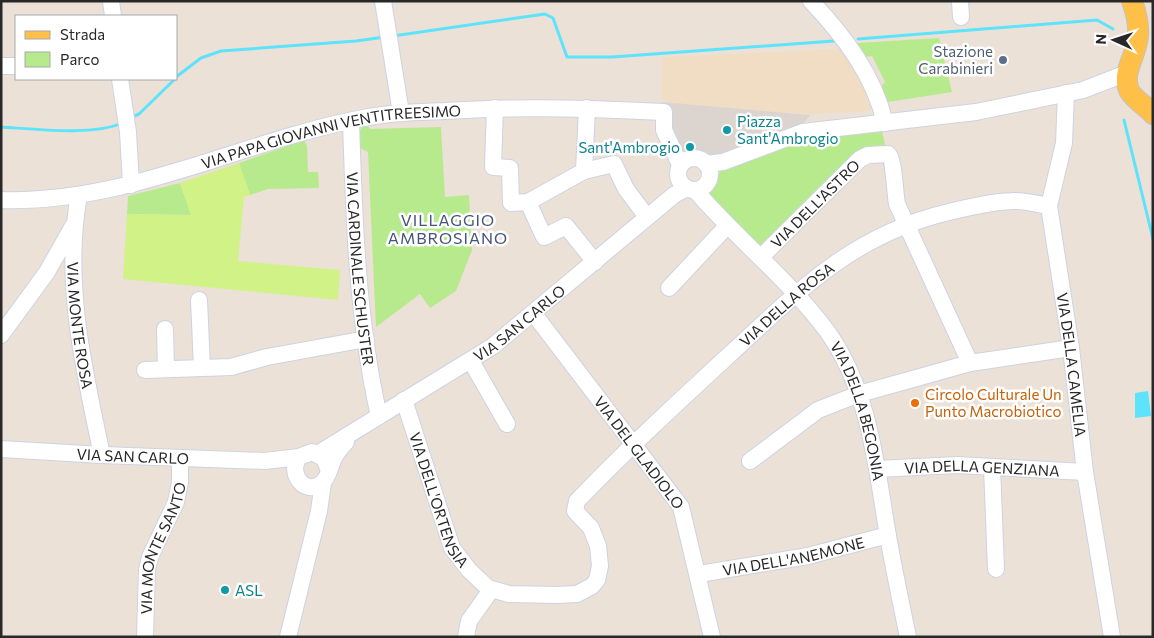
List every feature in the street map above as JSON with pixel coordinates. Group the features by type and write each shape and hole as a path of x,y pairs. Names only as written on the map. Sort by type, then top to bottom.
{"main road":[{"path":"1132,1 1137,17 1138,35 1128,82 1150,110"}],"street":[{"path":"111,1 113,15"},
{"path":"383,1 401,113"},
{"path":"811,1 838,30 855,54 873,89 885,123"},
{"path":"1,66 15,66"},
{"path":"120,80 126,120 131,185"},
{"path":"690,175 803,132 976,112 1128,82"},
{"name":"VIA DELLA CAMELIA","path":"1066,93 1064,143 1049,206 1071,348 1086,472 1112,637"},
{"path":"496,108 493,168 510,168 511,203 528,202 584,171 614,164 626,189 647,217"},
{"name":"VIA PAPA GIOVANNI VENTITREESIMO","path":"1,200 57,198 131,185 311,130 352,121 401,113 496,108 587,108 664,112 664,130 690,175"},
{"path":"584,171 587,108"},
{"name":"VIA CARDINALE SCHUSTER","path":"352,121 357,270 379,416"},
{"name":"VIA DELL'ASTRO","path":"761,257 852,166 868,155 884,154 892,156 894,190 906,224"},
{"name":"VIA DELLA BEGONIA","path":"690,175 708,205 796,294 838,348 848,365 859,394 878,469 888,535 908,637"},
{"name":"VIA SAN CARLO","path":"319,454 352,435 404,400 471,361 534,314 647,217 690,175"},
{"name":"VIA MONTE ROSA","path":"78,195 73,226 79,350 102,455"},
{"name":"VIA DELLA ROSA","path":"491,590 515,594 556,595 577,594 592,586 597,580 600,566 598,546 589,524 576,513 575,504 632,444 796,294 852,251 876,236 906,224 982,204 1014,201 1049,206"},
{"path":"528,202 544,237 566,226 595,262"},
{"path":"906,224 970,363"},
{"path":"1,335 47,272 73,226"},
{"path":"669,288 727,226"},
{"path":"47,272 74,276"},
{"path":"199,300 202,368"},
{"name":"VIA DEL GLADIOLO","path":"534,314 681,507 699,574 712,637"},
{"path":"165,329 166,369"},
{"path":"145,370 231,367 267,357 366,339"},
{"path":"750,461 818,410 859,394 970,363 1071,348"},
{"path":"471,361 507,424"},
{"name":"VIA DELL'ORTENSIA","path":"404,400 452,548 479,582 491,590"},
{"name":"VIA SAN CARLO","path":"288,637 314,529 321,480 337,451 352,435"},
{"name":"VIA SAN CARLO","path":"1,449 265,461 300,457"},
{"path":"309,452 319,454 327,461 321,480 301,483 295,475 295,465 300,457 309,452"},
{"name":"VIA MONTE SANTO","path":"145,637 147,570 150,557 176,502 180,482 180,458"},
{"name":"VIA SAN CARLO","path":"265,461 295,475"},
{"name":"VIA DELLA GENZIANA","path":"878,469 957,465 1086,472"},
{"path":"992,467 996,569"},
{"name":"VIA DELL'ANEMONE","path":"699,574 808,556 888,535"},
{"path":"466,637 469,621 491,590"}],"shaded area":[{"path":"842,49 869,97 872,107 868,111 809,114 676,105 661,98 662,57"},
{"name":"Piazza Sant'Ambrogio","path":"663,102 810,115 805,122 723,159 684,155 677,150"}],"green space":[{"path":"939,38 952,92 888,102 881,87 885,82 872,56 865,57 857,43"},
{"path":"365,122 370,129 441,127 445,197 469,195 472,250 456,291 430,308 420,294 376,327 368,152 358,147 358,134"},
{"path":"882,131 886,149 868,151 763,248 708,193 717,180 720,171 798,139"},
{"path":"304,140 307,146 308,172 318,172 319,188 268,189 250,195 239,163"},
{"path":"239,163 250,195 244,197 238,261 340,270 338,300 123,279 127,214 191,215 180,183"},
{"path":"180,183 191,215 127,214 128,196"}],"water":[{"path":"1148,391 1151,416 1135,418 1135,393"}],"waterway":[{"path":"393,36 545,14 553,18 567,57 612,57 834,41"},
{"path":"858,39 1097,20 1113,29"},
{"path":"178,75 201,58 221,51 356,41 385,37"},
{"path":"132,117 139,114 174,80"},
{"path":"1124,120 1153,239"},
{"path":"1,127 80,131 110,127 122,123"}],"place":[{"name":"Stazione Carabinieri","path":"1003,60"},
{"name":"Piazza Sant'Ambrogio","path":"727,130"},
{"name":"Sant'Ambrogio","path":"690,147"},
{"name":"Circolo Culturale Un Punto Macrobiotico","path":"915,403"},
{"name":"ASL","path":"225,590"}],"district":[{"name":"VILLAGGIO AMBROSIANO","path":"448,228"}]}
